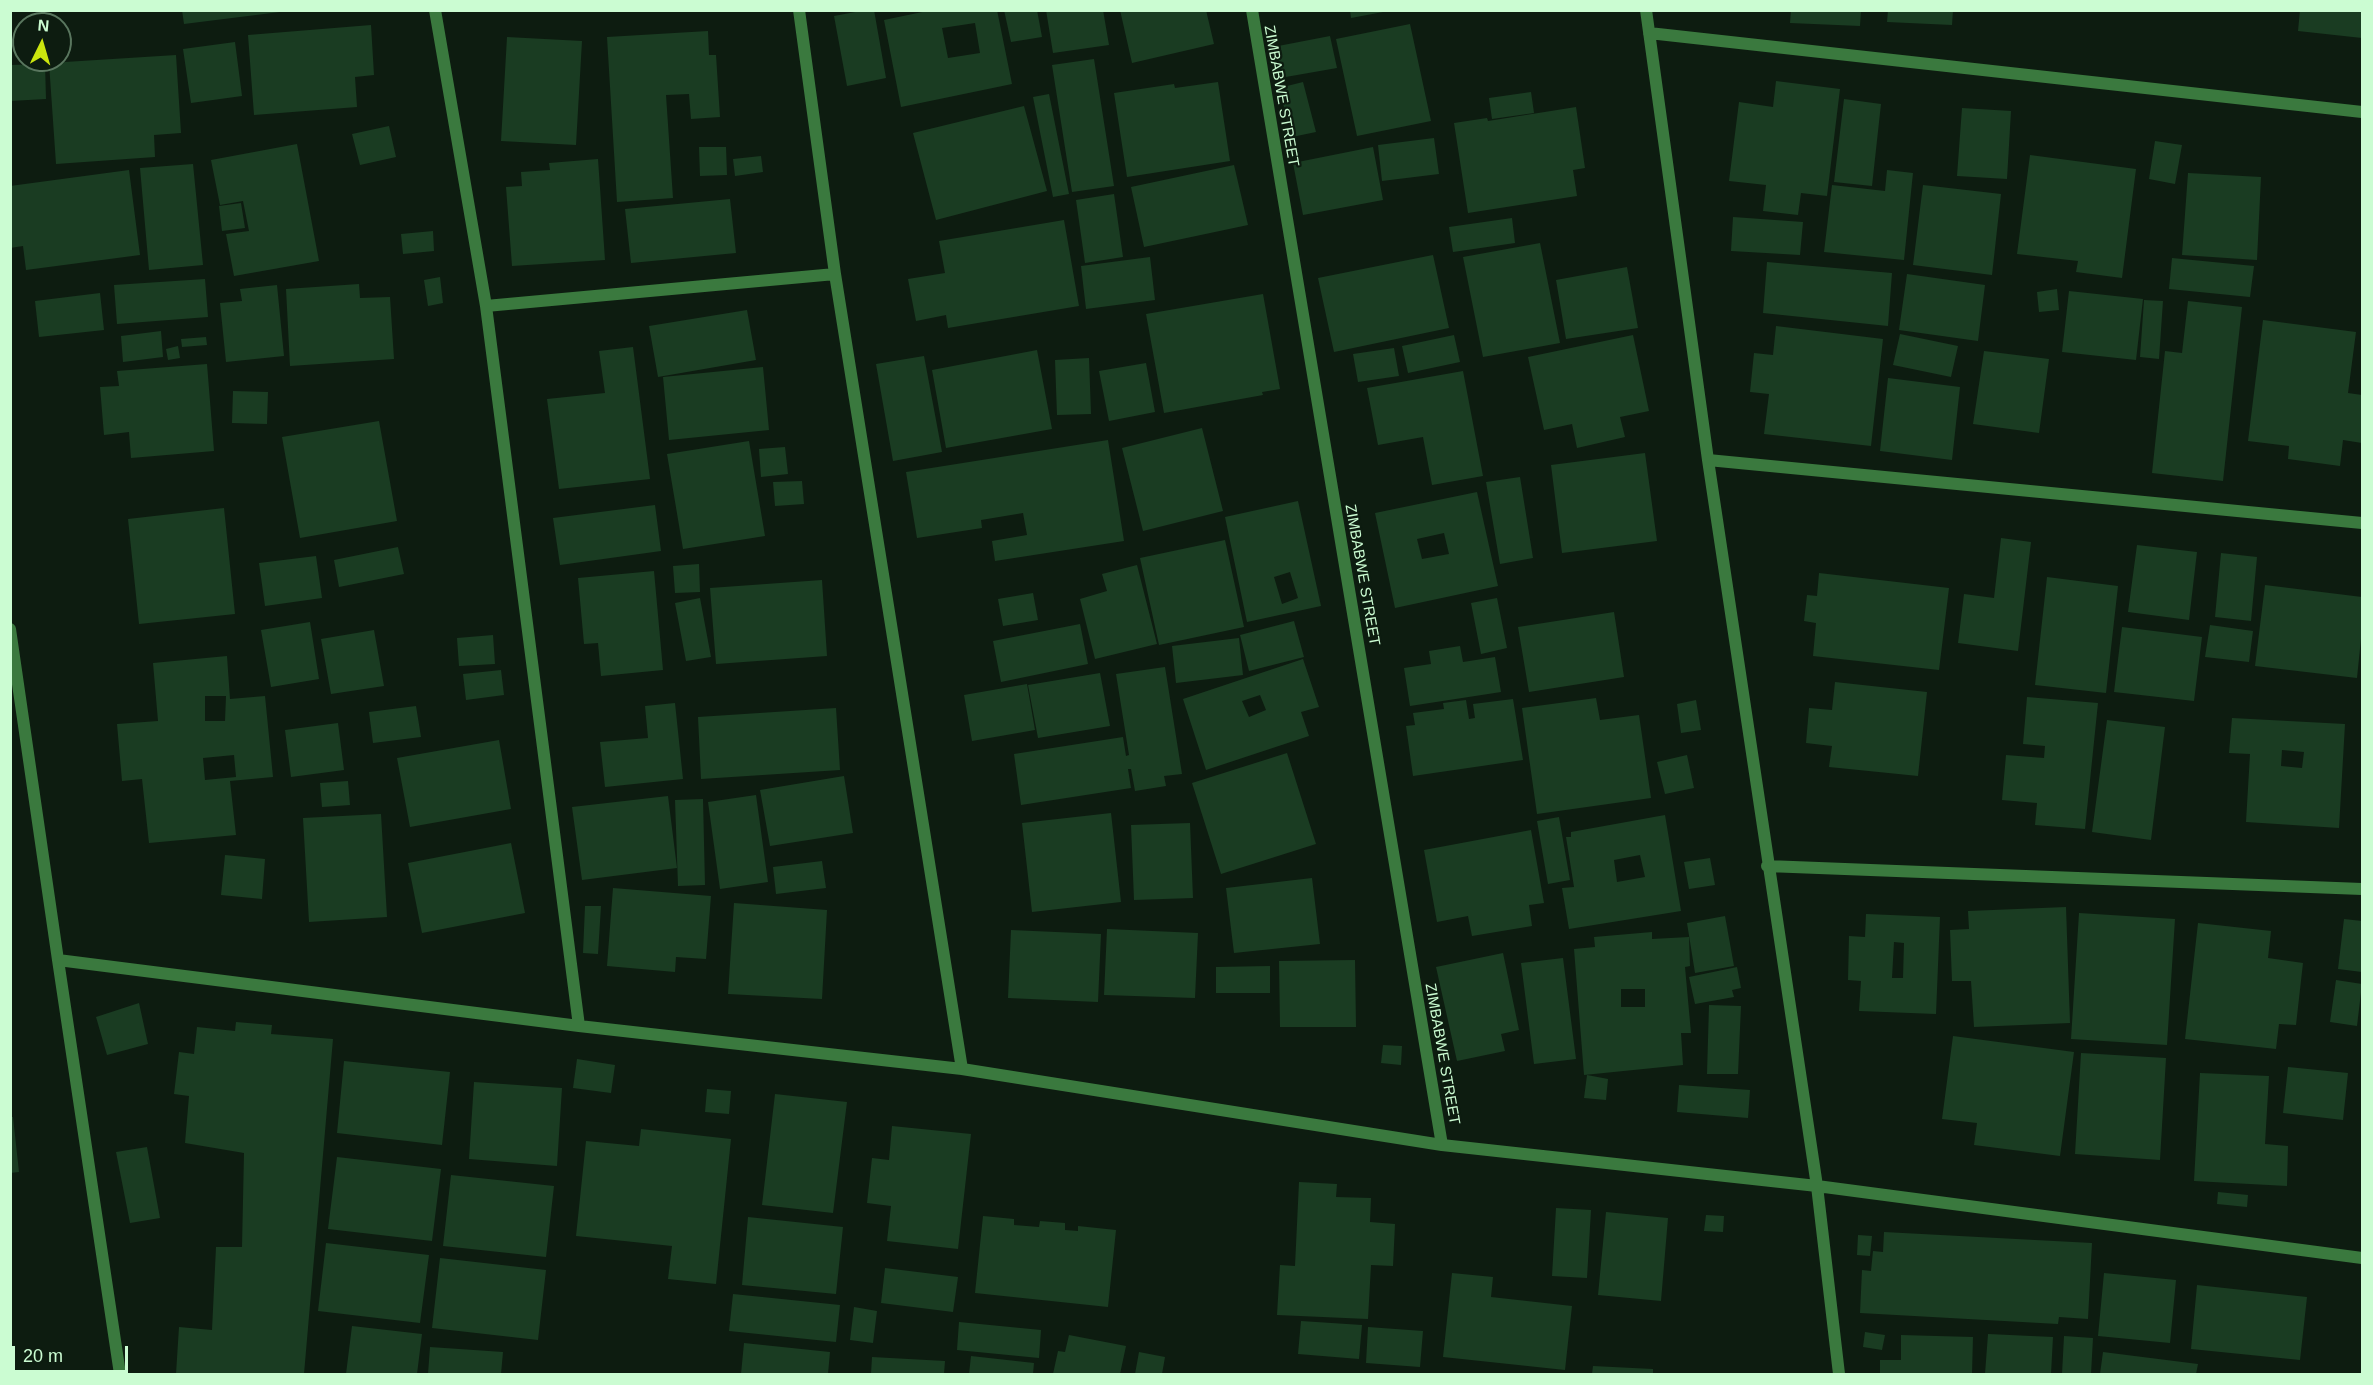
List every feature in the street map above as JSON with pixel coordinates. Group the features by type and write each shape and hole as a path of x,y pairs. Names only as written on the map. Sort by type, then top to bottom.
{"street":[{"path":"435,10 486,306 579,1026"},
{"path":"799,10 835,274 962,1069"},
{"name":"ZIMBABWE STREET","path":"1252,10 1442,1145"},
{"path":"1646,10 1767,866 1817,1186 1839,1374"},
{"path":"1649,33 2362,112"},
{"path":"486,306 835,274"},
{"path":"1708,460 2362,523"},
{"path":"10,629 120,1374"},
{"path":"1767,866 2362,889"},
{"path":"58,960 579,1026 962,1069 1442,1145 1817,1186 2362,1258"}],"building":[{"path":"182,10 280,10 280,12 184,24"},
{"path":"874,10 886,78 847,86 834,16"},
{"path":"932,10 997,10 1012,84 901,107 884,20","holes":["975,23 980,53 948,58 942,28"]},
{"path":"1004,10 1037,10 1042,37 1011,42"},
{"path":"1046,10 1103,10 1109,45 1053,53"},
{"path":"1120,10 1206,10 1214,44 1132,63"},
{"path":"1350,10 1383,10 1383,12 1351,18"},
{"path":"1791,10 1861,10 1860,26 1790,23"},
{"path":"1888,10 1953,10 1952,25 1887,22"},
{"path":"2300,10 2362,10 2362,38 2298,31"},
{"path":"1410,24 1431,121 1357,136 1336,39"},
{"path":"371,25 374,75 355,77 357,107 254,115 248,35"},
{"path":"708,31 709,55 716,55 720,117 691,119 689,94 666,95 673,198 617,202 607,37"},
{"path":"1330,36 1337,68 1280,78 1273,47"},
{"path":"507,37 582,41 576,145 501,141"},
{"path":"235,42 242,96 191,103 183,49"},
{"path":"176,55 181,133 154,135 155,157 56,164 50,72 72,72 72,62"},
{"path":"1094,59 1114,186 1072,192 1052,65"},
{"path":"10,65 12,65 12,72 45,72 46,99 10,101"},
{"path":"1776,81 1840,89 1827,196 1801,193 1798,215 1763,211 1766,185 1729,181 1739,102 1773,107"},
{"path":"1218,82 1230,161 1127,177 1114,93 1174,84 1175,88"},
{"path":"1303,82 1316,132 1292,137 1279,88"},
{"path":"1531,92 1534,113 1492,119 1489,98"},
{"path":"1049,94 1069,194 1053,197 1033,97"},
{"path":"1844,99 1881,104 1872,186 1834,182"},
{"path":"1024,106 1047,191 936,220 913,133"},
{"path":"1576,107 1585,168 1573,170 1577,196 1468,213 1454,123 1487,118 1488,121"},
{"path":"1962,108 2011,111 2007,179 1957,176"},
{"path":"389,126 396,157 360,165 352,134"},
{"path":"1434,138 1439,174 1382,181 1378,145"},
{"path":"2155,141 2182,145 2175,184 2149,179"},
{"path":"297,144 319,261 234,276 226,234 249,231 243,201 220,205 211,160"},
{"path":"699,147 726,147 727,175 700,176"},
{"path":"1373,147 1383,200 1303,215 1293,163"},
{"path":"2030,155 2136,169 2122,278 2076,272 2078,261 2017,254"},
{"path":"761,156 763,172 735,176 733,159"},
{"path":"598,159 605,260 512,266 506,187 522,186 521,172 550,170 549,163"},
{"path":"193,164 203,265 149,270 140,168"},
{"path":"1234,165 1248,225 1144,247 1131,187"},
{"path":"129,170 140,255 26,270 23,246 10,248 10,186"},
{"path":"1887,170 1913,173 1904,260 1824,252 1832,185 1885,191"},
{"path":"2188,173 2261,177 2257,260 2182,255"},
{"path":"1923,185 2001,194 1992,275 1913,265"},
{"path":"1114,194 1123,257 1085,263 1076,200"},
{"path":"730,199 736,253 631,263 625,209"},
{"path":"241,203 245,228 222,231 219,206"},
{"path":"1733,217 1803,222 1800,255 1731,251"},
{"path":"1512,218 1515,243 1453,252 1449,227"},
{"path":"1064,220 1079,306 948,328 946,315 916,321 908,279 945,273 939,241"},
{"path":"433,231 434,251 403,254 401,234"},
{"path":"1540,243 1560,343 1483,357 1463,257"},
{"path":"1433,255 1449,328 1334,352 1318,278"},
{"path":"1150,257 1155,300 1086,309 1081,266"},
{"path":"2172,258 2254,266 2250,297 2169,289"},
{"path":"1767,262 1892,273 1888,326 1763,313"},
{"path":"1627,267 1638,328 1566,339 1556,280"},
{"path":"1907,274 1985,285 1978,341 1899,330"},
{"path":"440,277 443,303 428,306 424,280"},
{"path":"205,279 208,317 117,324 114,285"},
{"path":"359,284 360,298 390,297 394,359 290,366 286,289"},
{"path":"277,285 284,356 226,362 220,303 242,301 240,289"},
{"path":"2057,289 2059,310 2039,312 2037,292"},
{"path":"2069,291 2143,299 2136,360 2062,352"},
{"path":"100,293 104,330 39,337 35,301"},
{"path":"1263,294 1280,389 1262,392 1263,395 1164,413 1146,314"},
{"path":"2144,300 2163,301 2159,359 2140,357"},
{"path":"2188,301 2242,307 2223,481 2152,473 2165,351 2182,353"},
{"path":"747,310 756,360 658,377 649,326"},
{"path":"2263,320 2356,332 2348,393 2362,395 2362,443 2343,440 2340,466 2288,459 2289,446 2248,441"},
{"path":"1776,326 1883,339 1871,446 1764,434 1769,394 1750,392 1754,353 1773,355"},
{"path":"161,331 163,357 123,362 121,336"},
{"path":"1900,334 1958,346 1951,377 1893,365"},
{"path":"1454,335 1460,362 1408,373 1402,346"},
{"path":"1633,335 1649,411 1620,417 1625,437 1577,448 1572,424 1544,430 1528,357"},
{"path":"206,337 207,345 182,347 181,339"},
{"path":"178,346 180,358 168,360 166,349"},
{"path":"633,347 650,479 559,489 547,399 605,393 599,351"},
{"path":"1394,348 1399,376 1358,382 1353,354"},
{"path":"1037,350 1052,429 946,448 932,370"},
{"path":"1984,351 2049,359 2039,433 1973,424"},
{"path":"924,356 942,452 893,461 876,364"},
{"path":"1089,358 1091,414 1057,415 1055,360"},
{"path":"1146,363 1155,412 1109,421 1099,371"},
{"path":"207,364 214,451 131,458 129,432 104,435 100,387 119,386 117,371"},
{"path":"763,367 769,430 669,440 663,377"},
{"path":"1463,371 1483,476 1432,485 1423,437 1378,445 1367,388"},
{"path":"1888,378 1960,387 1952,460 1880,451"},
{"path":"233,391 268,392 267,424 232,423"},
{"path":"379,421 397,521 300,538 282,437"},
{"path":"1202,428 1223,511 1143,531 1122,448"},
{"path":"1108,440 1124,541 995,561 992,541 1027,535 1023,513 981,520 982,528 917,538 906,472"},
{"path":"749,441 765,536 683,549 667,454"},
{"path":"785,447 788,474 761,477 759,449"},
{"path":"1645,453 1657,541 1562,553 1551,465"},
{"path":"1520,477 1533,558 1500,564 1486,482"},
{"path":"802,481 804,504 775,506 773,482"},
{"path":"1477,492 1498,586 1395,608 1375,513","holes":["1444,533 1449,554 1422,559 1417,539"]},
{"path":"1298,501 1321,606 1247,622 1225,517","holes":["1290,572 1298,598 1282,604 1274,577"]},
{"path":"655,505 661,551 560,565 553,518"},
{"path":"224,508 235,614 139,624 128,519"},
{"path":"2001,538 2031,542 2018,651 1958,643 1964,594 1994,598"},
{"path":"1225,540 1244,627 1159,645 1140,558"},
{"path":"2137,545 2197,552 2189,620 2128,612"},
{"path":"398,547 404,574 339,587 334,560"},
{"path":"2221,553 2257,557 2251,621 2215,617"},
{"path":"316,556 322,598 265,606 259,563"},
{"path":"699,564 700,592 675,593 673,566"},
{"path":"1137,565 1157,644 1095,659 1080,599 1107,591 1102,574"},
{"path":"654,571 663,670 601,676 598,643 584,644 578,578"},
{"path":"1819,573 1949,588 1939,670 1813,656 1816,623 1804,621 1807,595 1817,596"},
{"path":"2047,577 2118,586 2106,693 2035,685"},
{"path":"822,580 827,656 716,664 710,588"},
{"path":"2265,585 2362,597 2362,629 2357,678 2255,666"},
{"path":"1033,593 1038,620 1003,626 998,599"},
{"path":"700,598 711,657 686,661 675,603"},
{"path":"1497,598 1507,648 1481,654 1471,603"},
{"path":"1614,612 1624,677 1529,692 1518,627"},
{"path":"1294,621 1304,657 1249,671 1240,635"},
{"path":"310,622 319,679 271,687 261,630"},
{"path":"1080,624 1088,664 1001,682 993,641"},
{"path":"2210,625 2253,631 2249,662 2205,657"},
{"path":"2122,627 2202,637 2194,701 2114,692"},
{"path":"374,630 384,686 331,694 321,639"},
{"path":"493,635 495,664 459,666 457,638"},
{"path":"1239,638 1243,675 1176,683 1172,646"},
{"path":"1460,646 1463,662 1495,657 1501,692 1410,706 1404,668 1431,664 1429,651"},
{"path":"227,656 230,699 265,696 273,777 230,781 236,835 149,843 142,779 122,781 117,724 158,721 153,663","holes":["205,696 226,696 225,721 205,721","234,755 236,777 205,780 203,758"]},
{"path":"1303,659 1319,707 1301,712 1309,736 1206,770 1183,699","holes":["1260,695 1266,710 1249,717 1242,701"]},
{"path":"1165,667 1182,774 1164,776 1166,786 1135,791 1131,769 1128,769 1131,788 1021,805 1014,754 1123,737 1126,756 1129,755 1116,674"},
{"path":"501,670 504,695 466,700 463,674"},
{"path":"1100,673 1110,726 1038,738 1028,685"},
{"path":"1835,682 1927,692 1918,776 1829,767 1832,746 1806,743 1809,708 1832,710"},
{"path":"1027,684 1035,730 972,741 964,695"},
{"path":"2027,697 2098,703 2085,829 2035,825 2037,803 2002,800 2006,755 2044,758 2045,746 2023,744"},
{"path":"1596,698 1600,720 1639,715 1651,798 1537,814 1522,708"},
{"path":"1513,699 1523,760 1413,776 1406,726 1415,725 1413,713 1444,709 1443,703 1466,700 1469,719 1475,718 1473,704"},
{"path":"1696,700 1701,730 1681,733 1677,704"},
{"path":"675,703 683,779 605,787 600,742 648,738 645,706"},
{"path":"416,706 421,737 373,743 369,712"},
{"path":"836,708 840,770 701,779 698,717"},
{"path":"2232,718 2345,724 2339,828 2246,822 2250,754 2229,753","holes":["2282,750 2304,752 2302,768 2281,766"]},
{"path":"2107,720 2165,727 2151,840 2092,832"},
{"path":"338,723 344,770 291,777 285,730"},
{"path":"499,740 511,809 410,827 397,758"},
{"path":"1287,753 1316,844 1221,874 1192,783"},
{"path":"1687,755 1694,788 1665,794 1657,762"},
{"path":"844,776 853,833 770,846 760,790"},
{"path":"348,781 350,805 322,807 320,783"},
{"path":"756,795 768,882 720,889 708,802"},
{"path":"668,796 677,868 582,880 572,807"},
{"path":"703,799 705,885 678,886 675,800"},
{"path":"1111,813 1121,902 1032,912 1022,823"},
{"path":"381,814 387,917 309,922 303,818"},
{"path":"1665,815 1681,911 1569,929 1562,888 1574,887 1566,837 1571,837 1571,832","holes":["1640,855 1645,877 1617,882 1614,860"]},
{"path":"1559,817 1570,880 1548,884 1537,821"},
{"path":"1190,823 1193,898 1134,900 1131,825"},
{"path":"1531,830 1544,903 1529,905 1532,926 1472,936 1468,916 1437,922 1424,850"},
{"path":"511,843 525,913 422,933 408,863"},
{"path":"225,855 265,859 262,899 221,895"},
{"path":"1710,858 1715,885 1689,889 1684,862"},
{"path":"822,861 826,888 776,894 773,867"},
{"path":"1312,878 1320,944 1234,953 1226,888"},
{"path":"613,888 711,896 706,959 676,957 675,972 607,966"},
{"path":"734,903 827,910 822,999 728,994"},
{"path":"585,906 601,906 598,954 583,953"},
{"path":"2066,907 2070,1023 1974,1027 1971,981 1952,981 1950,930 1969,929 1968,911"},
{"path":"2079,913 2175,919 2167,1045 2071,1039"},
{"path":"1866,914 1940,917 1936,1014 1859,1011 1861,981 1848,980 1849,936 1865,937","holes":["1894,942 1904,943 1903,978 1892,978"]},
{"path":"1725,916 1734,966 1695,973 1687,923"},
{"path":"2344,919 2362,921 2362,972 2338,969"},
{"path":"2198,923 2271,931 2268,958 2303,963 2296,1025 2279,1024 2276,1049 2185,1039"},
{"path":"1107,929 1198,933 1195,998 1104,995"},
{"path":"1011,930 1101,934 1098,1002 1008,998"},
{"path":"1652,932 1652,939 1689,937 1690,966 1685,967 1691,1033 1681,1033 1683,1065 1584,1075 1574,949 1595,947 1594,937","holes":["1621,989 1645,989 1645,1007 1621,1007"]},
{"path":"1503,953 1519,1030 1501,1034 1505,1051 1457,1061 1436,967"},
{"path":"1563,958 1576,1059 1534,1064 1521,963"},
{"path":"1355,960 1356,1027 1280,1027 1279,961"},
{"path":"1270,966 1270,993 1216,993 1216,967"},
{"path":"1737,967 1741,988 1732,990 1734,997 1695,1004 1689,977"},
{"path":"2336,980 2362,984 2357,1026 2330,1022"},
{"path":"139,1003 148,1044 107,1055 96,1017"},
{"path":"1709,1005 1741,1006 1738,1074 1707,1074"},
{"path":"236,1022 272,1025 271,1034 333,1039 304,1374 176,1374 179,1327 212,1330 216,1247 242,1247 244,1153 185,1143 189,1096 174,1094 179,1052 194,1054 197,1027 235,1031"},
{"path":"1953,1036 2074,1052 2060,1156 1974,1145 1977,1123 1942,1119"},
{"path":"1383,1045 1402,1046 1401,1065 1381,1063"},
{"path":"2081,1053 2166,1058 2160,1160 2075,1154"},
{"path":"577,1059 615,1065 611,1093 573,1088"},
{"path":"344,1061 450,1072 442,1145 337,1133"},
{"path":"2288,1067 2348,1073 2343,1120 2283,1113"},
{"path":"2200,1073 2269,1076 2265,1144 2288,1146 2287,1186 2194,1181"},
{"path":"1587,1075 1608,1079 1606,1100 1584,1098"},
{"path":"474,1082 562,1088 557,1166 469,1159"},
{"path":"1679,1085 1750,1090 1748,1118 1677,1112"},
{"path":"707,1089 731,1091 729,1114 705,1112"},
{"path":"775,1094 847,1102 833,1213 762,1205"},
{"path":"10,1117 13,1117 19,1172 10,1173"},
{"path":"892,1126 971,1134 958,1249 887,1241 891,1206 867,1203 872,1158 889,1160"},
{"path":"641,1129 731,1139 716,1284 668,1279 672,1246 576,1236 586,1141 639,1146"},
{"path":"147,1147 160,1218 130,1223 116,1152"},
{"path":"337,1157 441,1169 432,1241 328,1229"},
{"path":"451,1175 554,1186 546,1257 443,1246"},
{"path":"1299,1182 1337,1184 1336,1197 1371,1198 1370,1222 1395,1224 1393,1266 1371,1265 1368,1319 1277,1315 1280,1265 1295,1266"},
{"path":"2218,1192 2248,1195 2247,1207 2217,1204"},
{"path":"1556,1208 1591,1210 1587,1278 1552,1276"},
{"path":"1606,1212 1668,1218 1661,1301 1598,1295"},
{"path":"1706,1215 1724,1216 1723,1232 1704,1231"},
{"path":"983,1216 1014,1219 1014,1225 1039,1227 1040,1221 1065,1223 1065,1230 1078,1231 1078,1226 1116,1230 1108,1307 975,1293"},
{"path":"748,1217 843,1227 836,1294 742,1285"},
{"path":"1884,1232 2092,1243 2088,1319 2059,1317 2058,1324 1860,1313 1862,1270 1871,1271 1873,1251 1883,1252"},
{"path":"1858,1235 1872,1236 1870,1256 1857,1255"},
{"path":"326,1243 429,1255 420,1323 318,1311"},
{"path":"440,1258 546,1270 538,1340 432,1328"},
{"path":"885,1268 958,1277 953,1312 881,1303"},
{"path":"1452,1273 1493,1277 1491,1297 1572,1306 1565,1370 1443,1357"},
{"path":"2104,1273 2176,1280 2170,1343 2098,1336"},
{"path":"2197,1285 2307,1297 2300,1360 2191,1349"},
{"path":"733,1294 840,1305 836,1342 729,1331"},
{"path":"854,1307 877,1311 873,1343 850,1340"},
{"path":"1301,1321 1362,1325 1359,1359 1298,1354"},
{"path":"959,1322 1041,1330 1039,1358 957,1350"},
{"path":"352,1326 422,1334 417,1374 346,1374"},
{"path":"1368,1327 1423,1331 1420,1367 1366,1363"},
{"path":"1865,1332 1885,1335 1882,1350 1863,1347"},
{"path":"1988,1334 2053,1337 2051,1374 1985,1374"},
{"path":"1069,1335 1126,1346 1120,1374 1053,1374 1058,1351 1065,1352"},
{"path":"1901,1335 1973,1337 1972,1374 1880,1374 1880,1360 1901,1360"},
{"path":"2064,1336 2093,1338 2091,1374 2062,1374"},
{"path":"744,1343 830,1352 828,1374 741,1374"},
{"path":"430,1347 503,1352 501,1374 428,1374"},
{"path":"1139,1352 1165,1357 1162,1374 1135,1374"},
{"path":"2103,1352 2198,1364 2196,1374 2100,1374"},
{"path":"971,1356 1034,1363 1033,1374 969,1374"},
{"path":"872,1357 945,1361 944,1374 871,1374"},
{"path":"1593,1366 1653,1369 1653,1374 1592,1374"}]}
